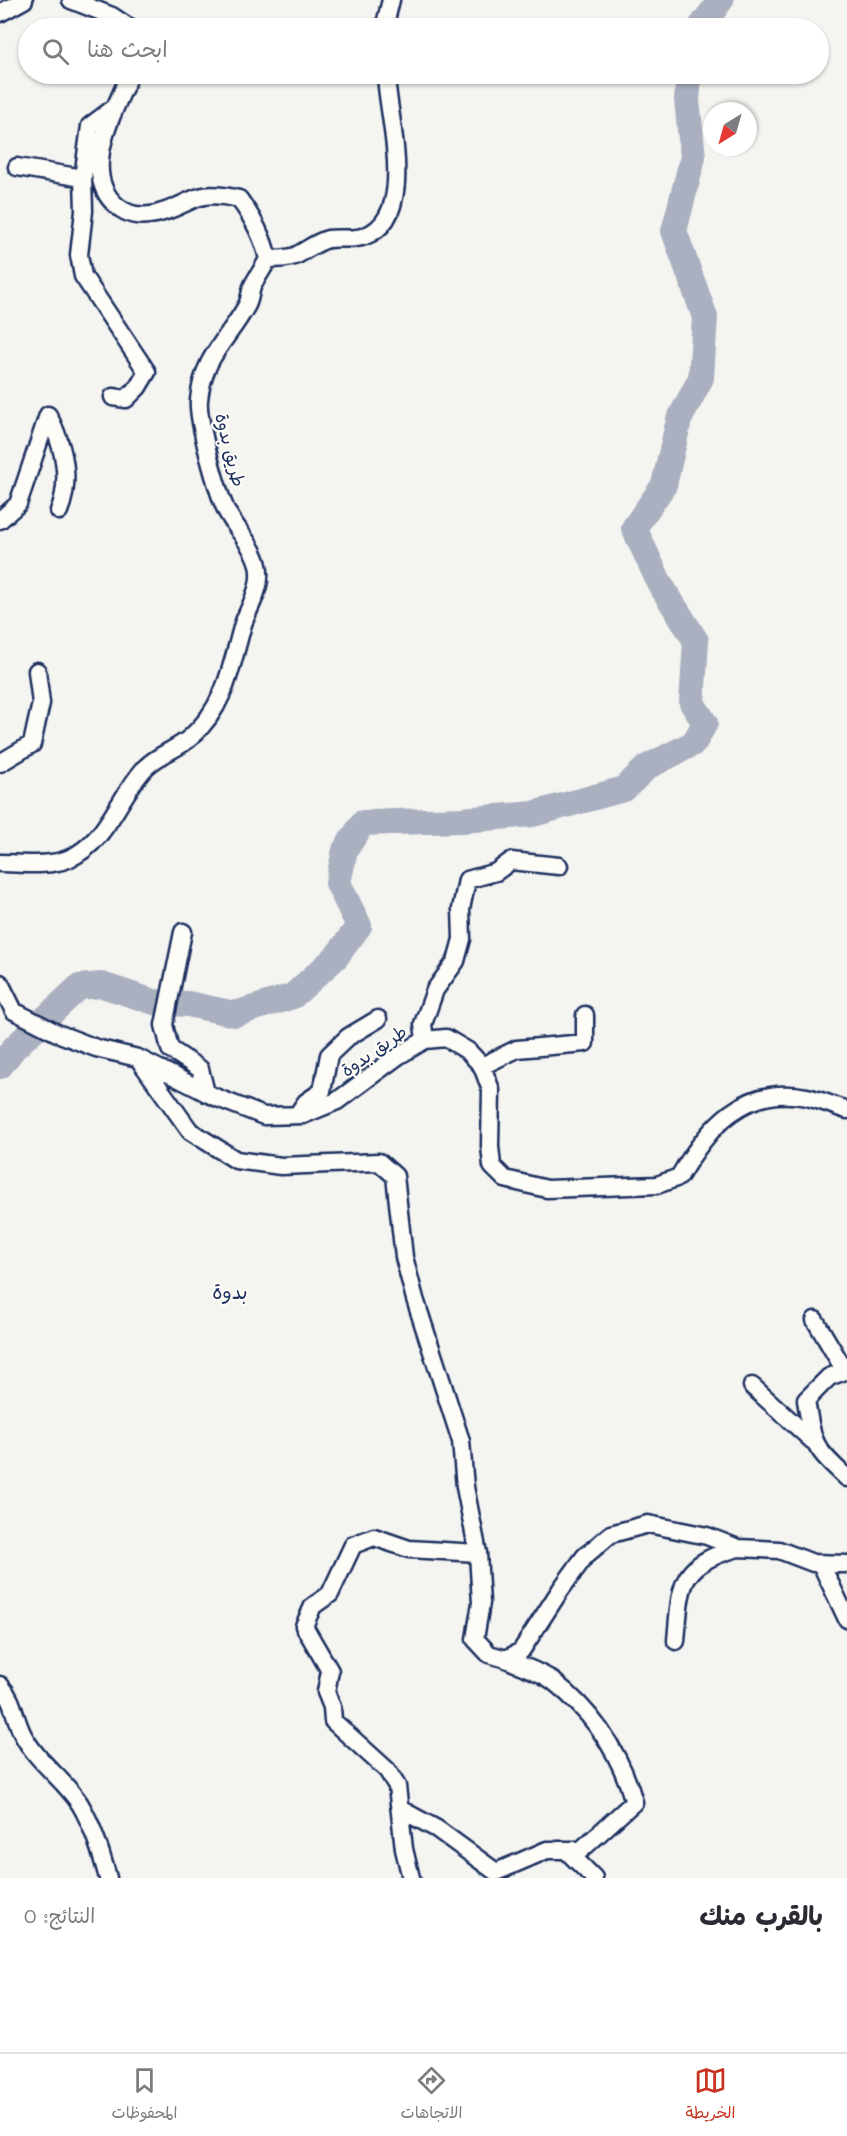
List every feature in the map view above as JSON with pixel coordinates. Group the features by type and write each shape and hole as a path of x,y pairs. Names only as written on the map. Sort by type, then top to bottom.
{"street":[{"path":"0,13 24,0"},
{"path":"71,0 115,18"},
{"path":"386,18 391,0"},
{"path":"125,84 103,138 100,169 102,187 111,200 136,216 157,213 205,195 217,194 239,199 253,219 264,244 267,260 293,257 329,239 347,241 366,236 383,226 390,208 397,174 386,84"},
{"path":"113,397 126,399 138,387 147,372 83,276 80,255 84,211 83,178 90,126 115,107"},
{"path":"17,167 83,178"},
{"name":"طريق بدوة","path":"0,863 49,863 68,859 89,844 113,819 146,767 190,738 217,709 228,682 243,624 260,579 257,558 243,539 218,489 202,431 198,403 203,375 219,344 247,304 252,288 267,260"},
{"path":"0,520 18,504 48,415 57,433 67,475 67,492 59,511"},
{"path":"0,763 32,744 41,703 37,671"},
{"path":"425,1040 423,1024 435,990 456,961 462,939 461,909 467,880 496,872 511,861 559,866"},
{"path":"183,932 164,1025 170,1049 200,1069 207,1093"},
{"name":"طريق بدوة","path":"0,983 14,1011 48,1029 96,1048 138,1058 207,1093 264,1116 297,1115 337,1101 398,1056 425,1040 446,1038 468,1051 482,1066"},
{"path":"585,1015 585,1043 517,1049 482,1066 491,1090 492,1166 505,1179 547,1189 657,1185 679,1177 698,1144 741,1105 767,1094 807,1097 847,1110"},
{"path":"297,1115 306,1102 322,1091 329,1055 348,1037 378,1019"},
{"path":"138,1058 190,1131 236,1160 281,1166 380,1162 395,1176 404,1257 415,1299 461,1441 465,1487 478,1553 481,1603 475,1639 489,1654 506,1659 551,1680 600,1727 627,1776 634,1802 581,1850 547,1850 496,1872 437,1829 400,1809"},
{"path":"813,1441 806,1400 829,1377 845,1371 815,1320"},
{"path":"752,1386 813,1441 847,1478"},
{"path":"506,1659 521,1651 561,1588 585,1556 611,1534 648,1524 707,1536 738,1548 779,1550 813,1563 847,1564"},
{"path":"411,1878 404,1849 398,1786 387,1770 333,1721 332,1707 326,1692 330,1671 304,1626 314,1606 330,1594 353,1545 374,1537 410,1549 478,1553"},
{"path":"676,1641 681,1593 688,1573 713,1555 738,1548"},
{"path":"821,1564 847,1619"},
{"path":"0,1685 9,1695 23,1735 51,1773 79,1803 100,1850 108,1878"},
{"path":"566,1850 594,1878"}],"waterway":[{"path":"708,18 721,0"},
{"path":"0,1066 14,1048 79,987 102,985 154,1002 188,1004 235,1014 293,996 336,957 359,926 338,883 345,850 363,823 462,820 533,814 624,789 647,767 694,743 705,723 692,703 696,641 660,584 634,528 664,485 679,420 701,378 705,317 674,231 693,157 687,100 688,84"}],"district":[{"name":"بدوة","path":"230,1292"}]}
